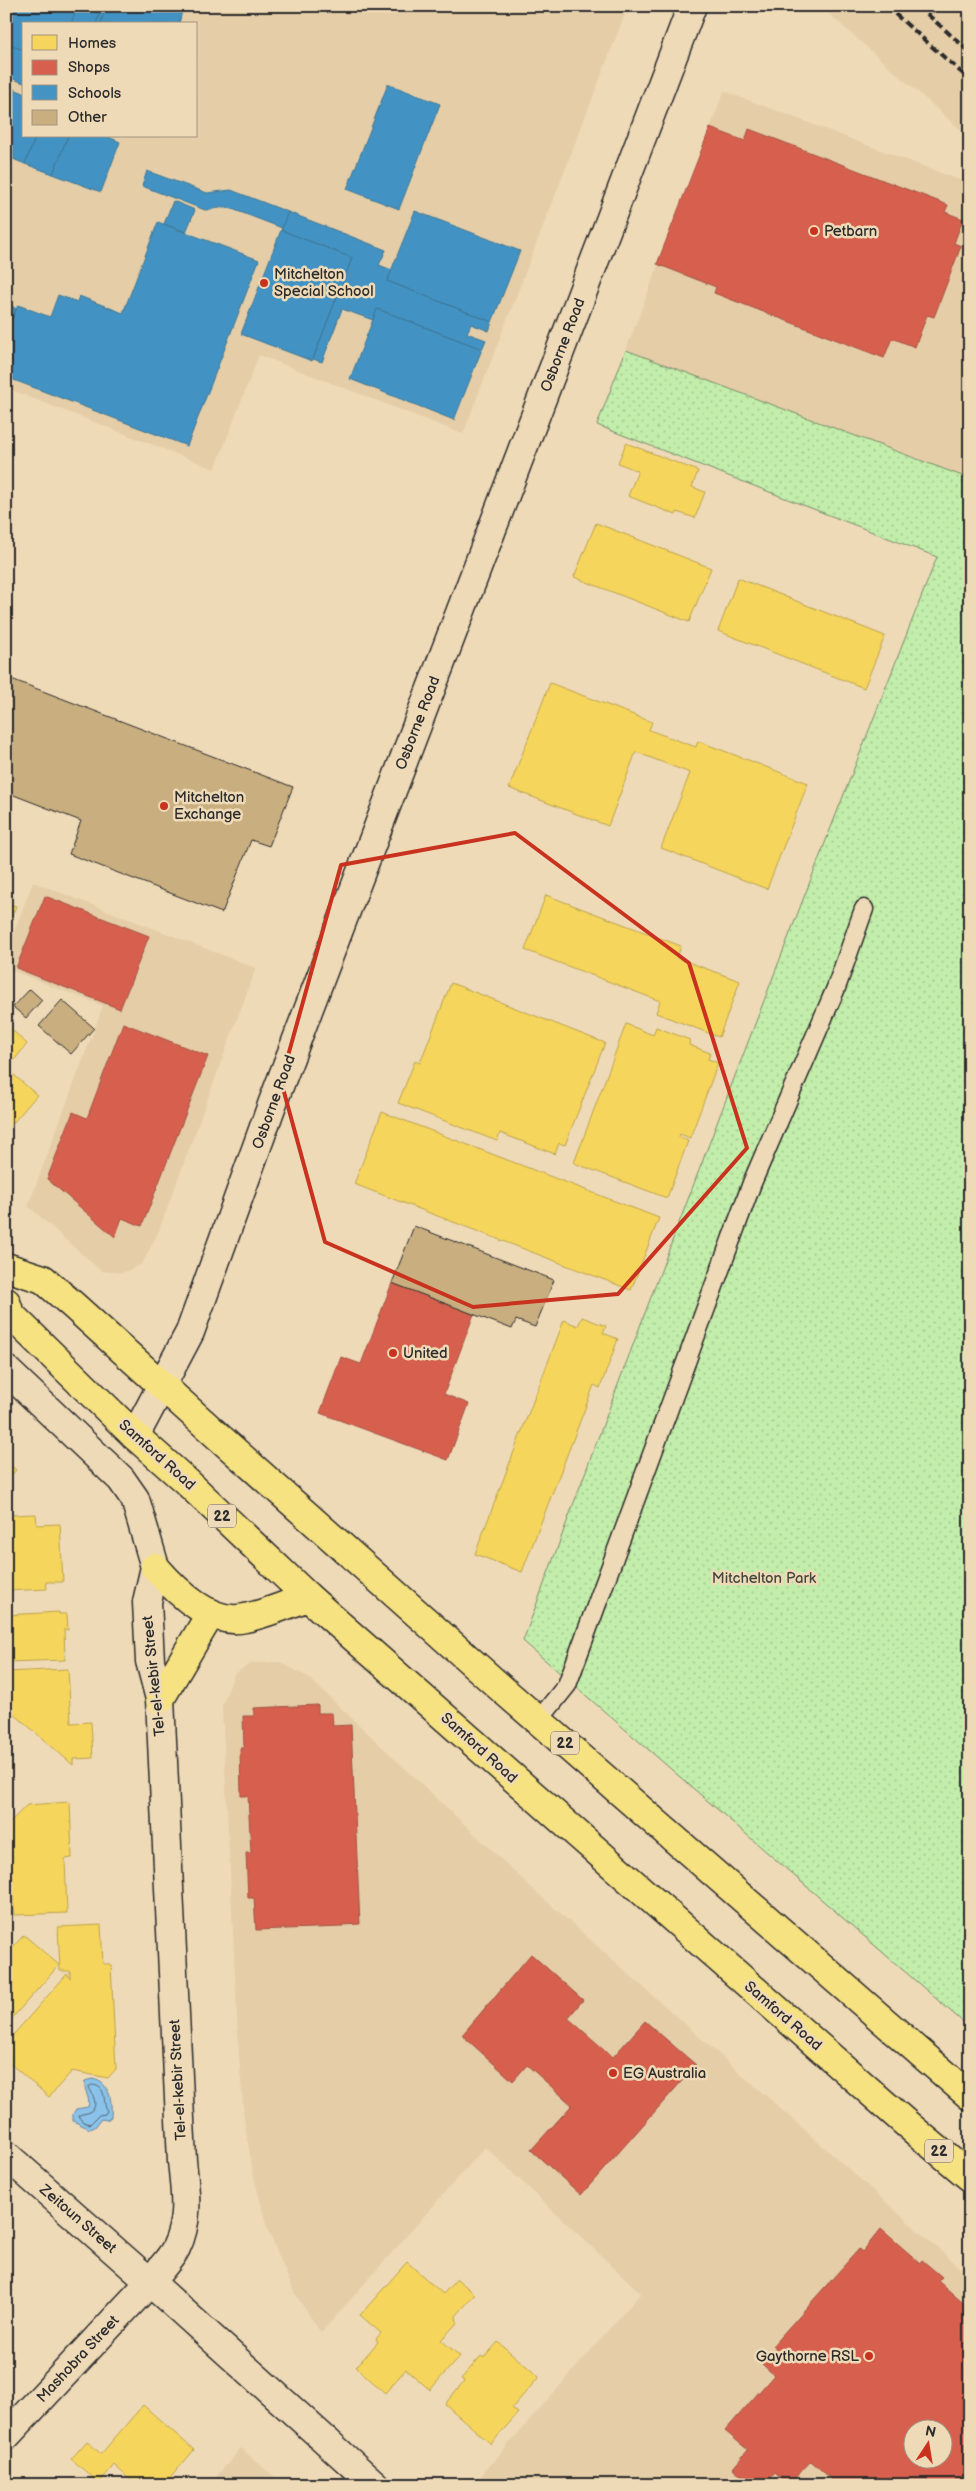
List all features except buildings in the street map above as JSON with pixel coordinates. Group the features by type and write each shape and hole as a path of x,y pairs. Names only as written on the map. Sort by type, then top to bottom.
{"main road":[{"name":"22","path":"6,1267 43,1279 539,1720 970,2096"},
{"name":"Samford Road","path":"6,1302 10,1314 135,1436 187,1482 308,1597 908,2125 970,2177"},
{"path":"155,1567 176,1590 211,1613 244,1619 308,1597"},
{"path":"160,1699 211,1613"}],"street":[{"name":"Osborne Road","path":"135,1436 190,1332 273,1102 692,6"},
{"path":"6,1370 121,1479 134,1499 155,1567"},
{"name":"Tel-el-kebir Street","path":"150,2282 175,2249 183,2229 187,2210 182,2161 160,1699 150,1661 146,1602 155,1567"},
{"name":"Zeitoun Street","path":"6,2155 150,2282"},
{"path":"150,2282 374,2485"},
{"name":"Mashobra Street","path":"6,2436 150,2282"}],"lane":[{"path":"539,1720 567,1686 752,1184 836,988 864,909"}],"highlighted area":[{"path":"515,833 689,963 747,1148 618,1294 473,1307 325,1242 281,1081 341,865"}],"shaded area":[{"name":"Mitchelton Special School","path":"6,6 628,6 463,434 259,355 215,469 6,388"},
{"path":"820,6 970,6 970,138"},
{"path":"724,91 970,184 970,464 965,477 626,350"},
{"path":"33,882 256,968 158,1233 142,1264 122,1273 101,1271 28,1206 103,1006 6,968 6,953"},
{"path":"280,1662 308,1677 534,1890 970,2277 970,2485 473,2485 641,2293 485,2147 321,2333 294,2292 267,2228 253,2173 244,2118 239,2056 222,1706 234,1674 252,1663"},
{"path":"241,2448 283,2485 209,2485"}],"green space":[{"name":"Mitchelton Park","path":"626,350 965,477 970,464 970,2028 523,1641 727,1098 937,557 597,425"}],"water":[{"path":"92,2079 107,2088 111,2117 107,2120 101,2119 95,2127 90,2129 73,2121 73,2114 76,2109 88,2107 89,2100 85,2081"}],"railway":[{"path":"886,6 970,80"},
{"path":"918,6 970,52"}],"place":[{"name":"Petbarn","path":"814,231"},
{"name":"Mitchelton Special School","path":"264,283"},
{"name":"Mitchelton Exchange","path":"164,806"},
{"name":"United","path":"393,1353"},
{"name":"EG Australia","path":"613,2073"},
{"name":"Gaythorne RSL","path":"869,2356"}]}
